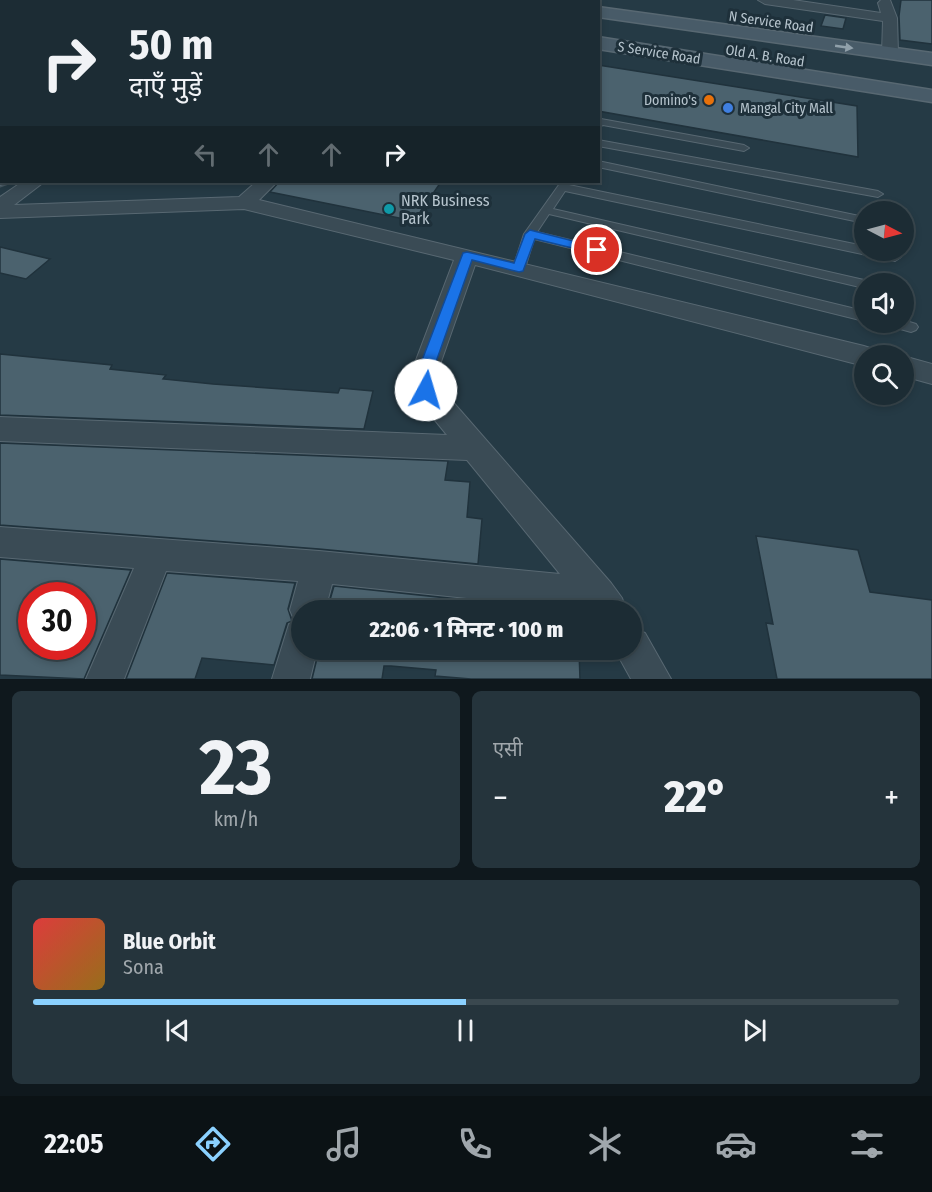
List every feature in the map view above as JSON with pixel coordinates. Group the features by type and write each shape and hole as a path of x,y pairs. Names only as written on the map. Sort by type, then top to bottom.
{"main road":[{"name":"N Service Road","path":"611,0 891,46 932,44"},
{"name":"Old A. B. Road","path":"600,12 891,46 932,59"},
{"name":"Old A. B. Road","path":"600,30 932,82"},
{"name":"S Service Road","path":"600,43 932,96"}],"street":[{"path":"884,0 890,18 891,46"},
{"path":"762,3 890,18"},
{"path":"0,206 33,183"},
{"path":"244,203 266,183"},
{"path":"0,212 244,203 467,255 854,353"},
{"path":"467,255 423,376 426,390 602,600"},
{"path":"914,369 932,374"},
{"path":"0,429 475,448"},
{"path":"0,542 319,567 580,600"},
{"path":"105,679 156,555"},
{"path":"311,600 319,567"},
{"path":"291,679 296,660"},
{"path":"640,660 652,679"}],"lane":[{"path":"600,123 744,148"},
{"path":"600,143 878,194"},
{"path":"600,164 854,218"},
{"path":"519,268 530,234 564,184 854,248"},
{"path":"545,210 854,282"},
{"path":"530,234 854,314"}],"building":[{"path":"901,0 932,0 932,44 900,40"},
{"path":"825,15 846,18 843,29 821,26"},
{"name":"Mangal City Mall","path":"600,65 857,106 858,157 600,111"},
{"name":"NRK Business Park","path":"278,183 440,183 414,221 270,192"},
{"path":"0,247 50,259 26,279 0,273"},
{"path":"0,354 112,365 110,369 166,375 163,379 213,384 338,393 340,388 373,391 364,429 0,415"},
{"path":"0,443 448,461 445,480 470,482 467,517 482,519 478,564 319,549 0,525"},
{"path":"756,536 858,550 870,592 932,600 932,679 777,679 766,623 773,624"},
{"path":"0,559 131,570 96,651 96,582 18,582 18,660 92,660 84,679 0,675"},
{"path":"167,573 295,583 288,609 291,621 287,623 274,665 202,658 195,679 126,679"},
{"path":"334,586 466,600 330,600"},
{"path":"317,660 579,660 580,679 471,679 435,676 436,670 384,666 382,679 312,679"}],"place":[{"name":"Domino's","path":"709,100"},
{"name":"Mangal City Mall","path":"728,108"},
{"name":"NRK Business Park","path":"389,209"}],"route":[{"path":"426,390 423,376 467,255 519,268 530,234 597,250"}]}
